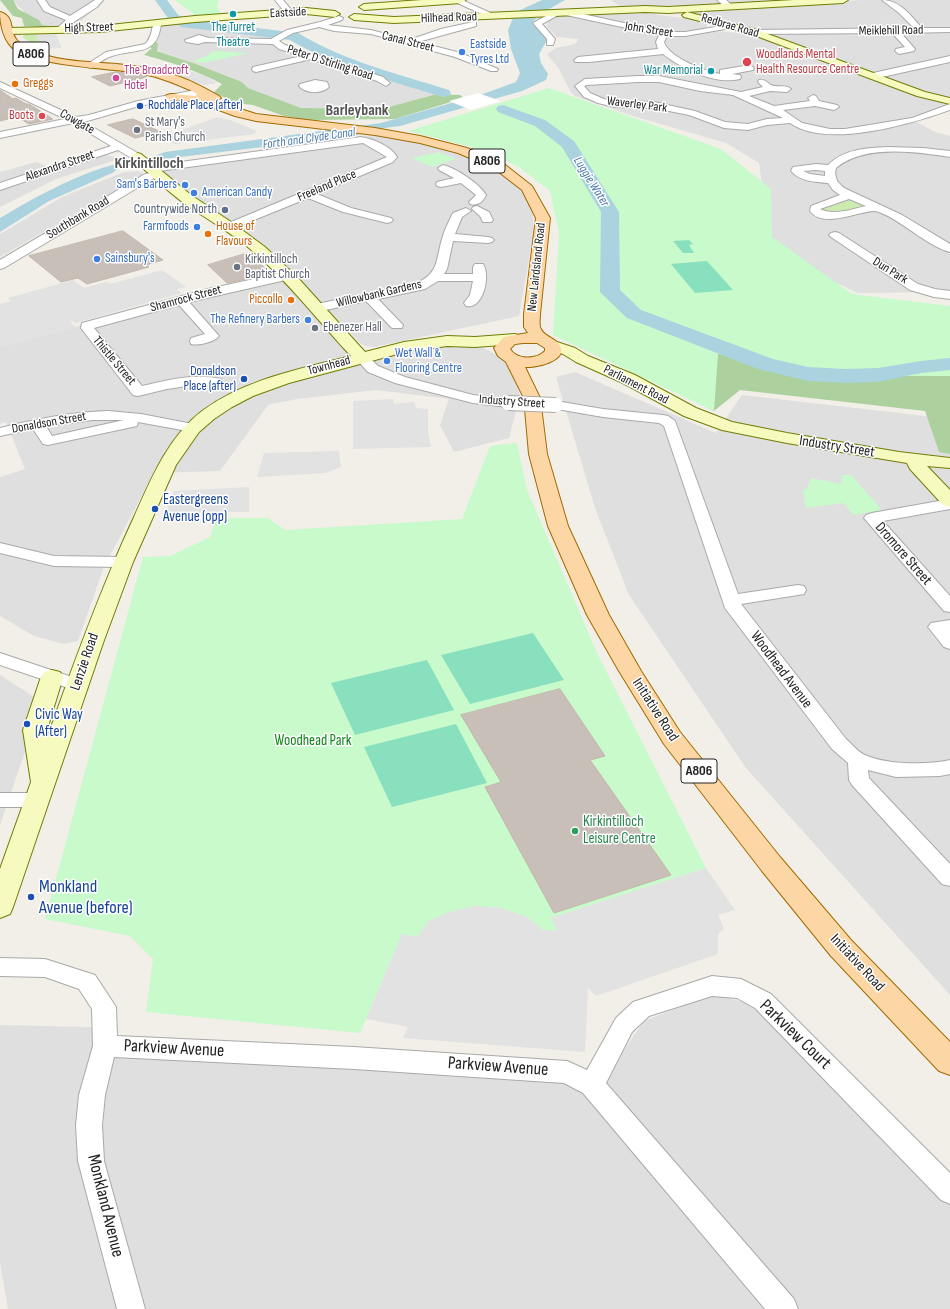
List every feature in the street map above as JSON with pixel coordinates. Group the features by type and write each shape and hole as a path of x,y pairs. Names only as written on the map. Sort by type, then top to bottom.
{"main road":[{"name":"A806","path":"0,15 6,20 10,39 24,51 47,58 148,72 176,79 201,92 202,97 209,103"},
{"path":"171,97 182,91 187,84"},
{"name":"New Lairdsland Road","path":"201,92 210,95 229,110"},
{"name":"New Lairdsland Road","path":"171,97 198,99 229,110 262,119 391,134 433,142 482,158 513,176 534,196 541,209 543,218 542,346"},
{"path":"517,338 542,346 524,362 508,356 502,348 504,345 517,338"},
{"name":"A806","path":"532,398 542,346"},
{"name":"A806","path":"508,356 516,362 532,398"},
{"name":"Initiative Road","path":"532,398 538,454 558,526 598,615 630,671 672,738 771,864 841,948 950,1062"}],"street":[{"path":"41,0 47,9 71,19"},
{"path":"60,29 71,19 94,5 99,0"},
{"path":"279,0 289,12"},
{"path":"455,0 489,14"},
{"path":"352,14 364,7 408,2 461,0"},
{"path":"668,10 725,3 842,0"},
{"path":"886,0 902,11 920,30"},
{"name":"Hilhead Road","path":"352,14 394,20 645,9 668,10"},
{"name":"Redbrae Road","path":"668,10 754,32 925,95 950,101"},
{"name":"Eastside","path":"169,23 195,19 289,12 313,11 337,16 352,14"},
{"path":"550,43 551,39 537,23 558,13"},
{"name":"John Street","path":"569,13 665,34 690,33 730,26"},
{"name":"Peter D Stirling Road","path":"337,16 320,25 290,31 275,40 275,42 282,47 380,79 386,83"},
{"path":"579,24 592,19"},
{"path":"824,21 833,31"},
{"name":"High Street","path":"9,31 100,29 169,23"},
{"path":"90,65 108,54 142,48 150,45 155,39 157,24"},
{"path":"410,42 444,31 474,24"},
{"name":"Canal Street","path":"320,25 334,29 367,31 458,55 494,69"},
{"name":"Meiklehill Road","path":"754,32 920,30 949,32"},
{"path":"895,31 911,49 899,51"},
{"path":"663,51 660,42 665,34"},
{"path":"206,40 275,42"},
{"path":"584,50 602,59"},
{"path":"578,60 602,59 640,52 663,51 680,61 710,74 737,77"},
{"path":"256,69 310,56"},
{"path":"873,76 950,59"},
{"path":"710,74 750,68"},
{"path":"344,76 359,72"},
{"path":"319,83 328,79"},
{"name":"Waverley Park","path":"792,120 767,122 748,127 724,125 692,113 654,105 615,104 601,101 587,95 579,86 585,82 650,79 668,80 700,88 742,95 787,116 799,125 813,129 841,132 914,120 950,107"},
{"name":"Cowgate","path":"0,85 74,120 120,146 137,157 152,170"},
{"name":"Waverley Park","path":"742,95 766,85 787,89"},
{"path":"0,135 90,118 138,104 201,92"},
{"path":"773,109 814,101 834,106"},
{"name":"Southbank Road","path":"0,265 149,176 152,170 361,140"},
{"name":"Freeland Place","path":"228,227 389,160 392,157 390,153 361,140"},
{"name":"Alexandra Street","path":"0,187 120,146"},
{"path":"950,154 906,149 878,150 858,153 842,158 831,168 830,175 835,186 850,195 899,217 950,249"},
{"path":"831,168 806,167 797,169 796,171 811,177 833,180"},
{"path":"443,168 463,179 480,192 481,195 479,199 472,207 485,214 487,230 486,253"},
{"name":"Townhead","path":"152,170 264,254 317,308 320,314 361,358 283,379 247,392 226,403 208,415 193,428"},
{"path":"0,176 14,182"},
{"path":"441,184 463,179"},
{"path":"309,194 330,205 358,215 387,220"},
{"path":"850,195 819,206 815,208 815,211 823,214 834,215 877,207"},
{"name":"Willowbank Gardens","path":"317,308 421,286 432,281 442,270 448,237 457,215 472,207"},
{"path":"384,231 387,220 394,210"},
{"path":"448,237 487,230"},
{"name":"Dun Park","path":"835,235 914,286 934,293 950,295"},
{"path":"437,277 479,272 478,296 470,303"},
{"name":"Shamrock Street","path":"87,328 90,325 181,300 286,276"},
{"path":"369,297 397,325"},
{"path":"181,300 217,340 196,341"},
{"name":"Thistle Street","path":"87,328 138,392 124,416"},
{"path":"361,358 392,349 423,343 447,341 476,342 517,338"},
{"path":"476,342 508,356"},
{"name":"Parliament Road","path":"542,346 582,359 629,379 690,412"},
{"name":"Industry Street","path":"361,358 372,369 400,380 473,398 508,403 556,405 603,413 663,419 670,424"},
{"path":"138,392 186,381 200,380 216,382"},
{"name":"Industry Street","path":"690,412 712,422 754,433 915,459 950,463"},
{"name":"Donaldson Street","path":"0,432 37,423 78,416 124,416 193,428"},
{"path":"37,423 48,441 148,420"},
{"name":"Woodhead Avenue","path":"670,424 734,608 838,744 858,760"},
{"name":"Lenzie Road","path":"0,907 77,685 122,562 167,465 193,428"},
{"path":"915,459 916,465 950,502"},
{"name":"Dromore Street","path":"950,502 872,518 950,607"},
{"path":"0,548 28,556 54,561 122,562"},
{"path":"731,600 798,590"},
{"path":"950,625 937,627 950,643"},
{"path":"0,659 77,685"},
{"path":"0,800 40,791 35,730 52,677"},
{"path":"950,767 940,769 896,770 858,760 859,780 950,878"},
{"name":"Monkland Avenue","path":"0,967 45,968 87,982 104,1007 105,1046 92,1095 90,1110 89,1126 91,1161 131,1309"},
{"name":"Parkview Court","path":"592,1085 624,1025 641,1009 712,986 740,989 762,1001 950,1191"},
{"name":"Parkview Avenue","path":"105,1046 354,1058 567,1072 592,1085 784,1309"}],"shaded area":[{"path":"12,0 105,0 74,27 40,27"},
{"path":"611,0 814,0 624,9"},
{"path":"863,0 950,0 950,99 934,96 763,34 675,10"},
{"path":"652,11 657,15 685,18 690,17 707,21 707,28 713,31 752,34 935,99 947,105 911,119 935,132 950,136 950,292 858,293 807,269 769,238 759,163 726,143 633,116 575,96 570,91 559,69 547,54 556,48 575,44 579,39 557,37 547,27 548,21 559,15"},
{"path":"166,24 276,35 272,39 388,79 437,94 381,109 301,108 248,88 242,82 156,50 154,42 160,28"},
{"path":"43,32 55,32 62,48 43,49 36,35 43,34"},
{"path":"179,68 201,74 217,83 204,85 164,72"},
{"path":"218,117 230,120 257,131 254,134 175,144 162,137"},
{"path":"378,134 454,149 493,167 518,184 532,209 534,231 519,316 374,347 365,346 360,343 273,253 231,222 186,193 153,167"},
{"path":"104,154 119,159 56,179 0,207 0,172 36,162 54,169"},
{"path":"138,171 144,174 0,257 0,234 62,197 124,172"},
{"path":"162,270 186,287 177,289 182,293 76,323 70,321 75,327 0,347 0,304 11,301 8,298 73,280 84,288 106,282 110,284"},
{"path":"282,277 353,354 394,351 437,345 475,344 510,361 520,396 509,438 454,452 440,425 449,399 376,390 297,399 268,405 220,471 154,473 104,567 78,641 64,644 34,636 0,616 0,477 25,469 6,422 0,424 0,347 177,300"},
{"path":"575,372 716,433 742,395 934,417 950,440 950,995 746,768 629,595 595,508 556,377"},
{"path":"393,399 394,404 414,402 416,408 428,409 428,433 431,447 353,449 353,401"},
{"path":"339,451 341,467 325,473 257,477 264,453"},
{"path":"249,487 249,512 166,512 174,491"},
{"path":"0,675 42,702 0,825"},
{"path":"706,868 735,910 718,915 724,929 718,934 718,954 596,996 588,988 585,1052 403,1038 408,1027 366,1019 402,934 417,937 429,921 450,912 474,906 501,908 527,917 543,930 558,931 551,918"},
{"path":"714,994 764,1008 950,1190 950,1309 8,1309 0,1263 0,1025 90,1027 134,1053 568,1077 613,1066 644,1021"}],"green space":[{"path":"0,0 13,0 18,9 39,20 42,25 58,27 24,26 22,18 13,16"},
{"path":"175,0 219,0 217,6 221,15 199,18"},
{"path":"43,32 43,34 36,35 43,49 50,51 44,52 22,37 26,34"},
{"path":"154,42 158,43 157,51 242,82 248,88 301,108 381,109 437,94 460,95 464,98 395,119 309,120 284,116 253,105 235,103 214,92 222,84 184,67 144,55 152,48 150,47"},
{"path":"213,51 249,53 203,63 192,61 207,56"},
{"path":"549,88 721,149 771,189 772,237 852,294 950,306 950,376 863,376 718,354 714,411 553,335 559,233 550,191 519,167 483,150 408,131"},
{"path":"439,152 456,159 432,167 412,158"},
{"path":"845,199 867,207 830,214 819,211 819,208"},
{"path":"689,240 693,244 689,245 694,253 683,253 673,241"},
{"path":"707,261 733,290 695,293 671,264"},
{"path":"607,324 950,355 950,454 939,452 925,411 740,390 714,411 639,369"},
{"name":"Woodhead Park","path":"517,443 527,490 598,655 706,868 551,918 558,931 543,930 527,917 501,908 474,906 429,921 417,937 402,934 360,1033 146,1012 153,959 130,936 45,919 143,557 170,556 210,537 216,518 268,518 285,530 462,519 490,446"},
{"path":"842,475 851,475 882,510 854,515 843,503 806,508 803,490 807,489 811,478 841,484"},
{"path":"533,633 564,680 470,704 441,655"},
{"path":"427,660 454,710 355,735 331,683"},
{"path":"456,724 487,783 392,807 364,747"}],"water":[{"path":"542,0 565,0 544,12 516,12"},
{"name":"Forth and Clyde Canal","path":"513,18 537,18 532,22 547,40 539,54 541,63 548,74 546,80 522,91 400,126 377,129 353,136 137,163 124,167 49,201 0,232 0,218 62,184 102,168 165,152 381,123 483,94 516,82 520,73 511,49 508,30"}],"pier":[{"path":"478,93 501,101 471,110 449,101"}],"building":[{"name":"The Broadcroft Hotel","path":"116,72 147,77 110,86 92,77"},
{"path":"0,90 13,99 16,98 26,104 29,104 53,119 29,124 17,117 0,121"},
{"name":"St Mary's Parish Church","path":"133,119 161,132 135,138 108,125"},
{"name":"Sainsbury's","path":"123,231 163,260 146,265 149,267 87,284 78,278 61,282 29,256"},
{"name":"Kirkintilloch Baptist Church","path":"248,253 265,268 260,269 266,275 227,283 208,265"},
{"name":"Kirkintilloch Leisure Centre","path":"560,689 605,756 590,760 671,875 554,913 485,787 501,782 461,715"}],"waterway":[{"name":"Luggie Water","path":"161,0 174,18 187,24 293,36 306,44 350,63 444,93"},
{"name":"Luggie Water","path":"503,109 540,123 568,144 610,212 610,292 634,314 766,364 808,374 845,376 878,375 921,367 950,364"}],"place":[{"name":"The Turret Theatre","path":"233,14"},
{"name":"Eastside Tyres Ltd","path":"462,52"},
{"name":"Woodlands Mental Health Resource Centre","path":"747,62"},
{"name":"War Memorial","path":"711,71"},
{"name":"The Broadcroft Hotel","path":"116,78"},
{"name":"Greggs","path":"15,84"},
{"name":"Rochdale Place (after)","path":"140,106"},
{"name":"Boots","path":"42,116"},
{"name":"St Mary's Parish Church","path":"137,130"},
{"name":"Sam's Barbers","path":"185,185"},
{"name":"American Candy","path":"194,193"},
{"name":"Countrywide North","path":"225,210"},
{"name":"Farmfoods","path":"197,227"},
{"name":"House of Flavours","path":"208,234"},
{"name":"Sainsbury's","path":"97,259"},
{"name":"Kirkintilloch Baptist Church","path":"237,267"},
{"name":"Piccollo","path":"291,300"},
{"name":"The Refinery Barbers","path":"308,320"},
{"name":"Ebenezer Hall","path":"315,328"},
{"name":"Wet Wall & Flooring Centre","path":"387,361"},
{"name":"Donaldson Place (after)","path":"244,379"},
{"name":"Eastergreens Avenue (opp)","path":"155,509"},
{"name":"Civic Way (After)","path":"27,724"},
{"name":"Kirkintilloch Leisure Centre","path":"575,831"},
{"name":"Monkland Avenue (before)","path":"31,897"}],"district":[{"name":"Barleybank","path":"357,111"},
{"name":"Kirkintilloch","path":"149,164"}]}
